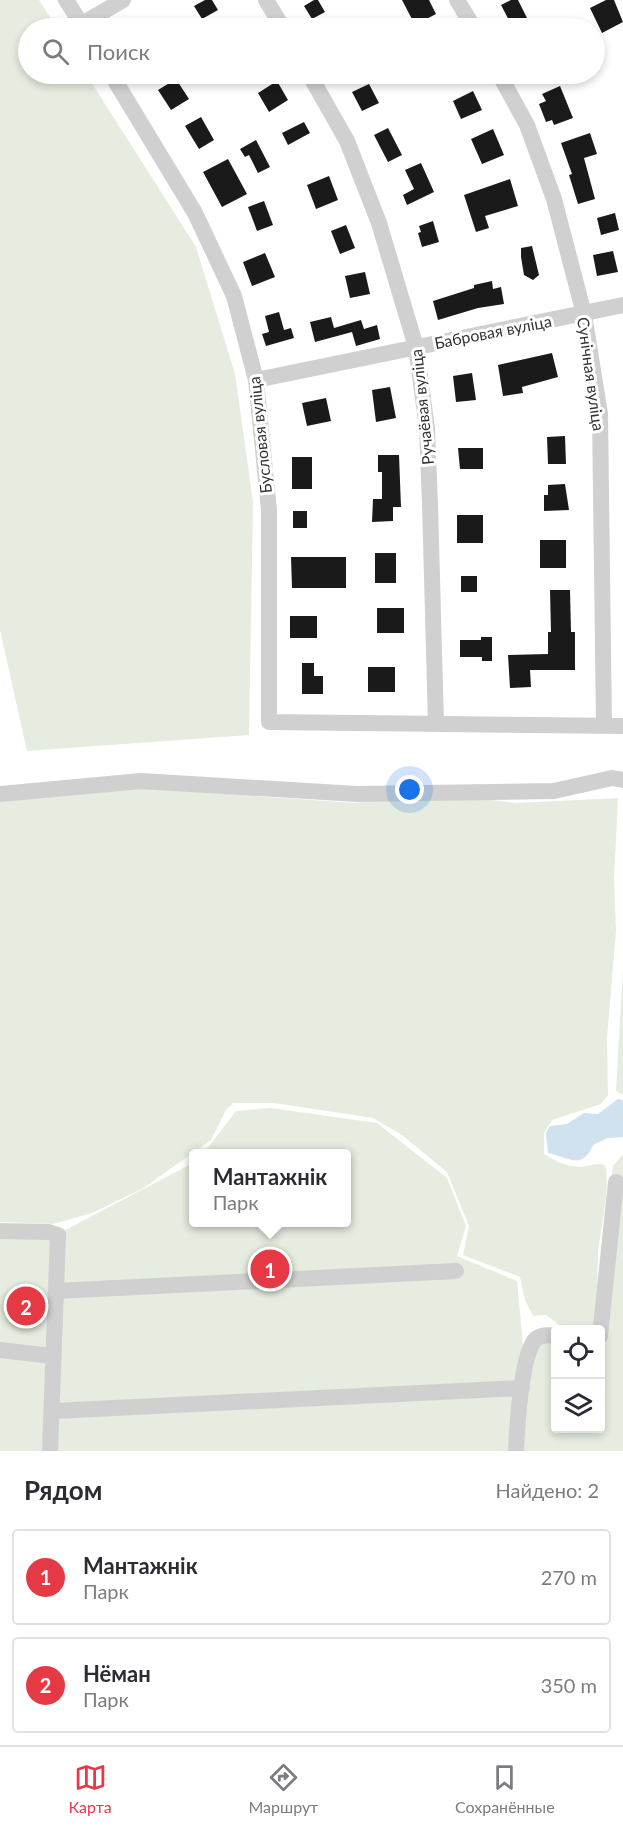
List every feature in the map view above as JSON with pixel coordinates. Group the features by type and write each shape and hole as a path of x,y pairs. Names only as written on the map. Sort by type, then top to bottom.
{"street":[{"path":"66,0 78,18"},
{"path":"95,18 123,0"},
{"path":"266,0 277,18"},
{"path":"457,0 468,18"},
{"name":"Бусловая вуліца","path":"117,84 195,213 234,296 256,380 268,510 268,722 435,724"},
{"name":"Ручаёвая вуліца","path":"315,84 347,141 379,224 416,347 427,428 435,724"},
{"name":"Сунічная вуліца","path":"504,84 527,125 554,199 584,314 600,414 604,726"},
{"name":"Бабровая вуліца","path":"256,380 623,305"},
{"path":"435,724 623,726"},
{"path":"0,794 141,781 357,794 554,791 612,778 623,780"},
{"path":"601,1325 616,1182"},
{"path":"0,1231 49,1232 58,1235 50,1451"},
{"path":"57,1291 456,1271"},
{"path":"516,1451 522,1388 535,1340 543,1335 551,1336"},
{"path":"0,1350 52,1356"},
{"path":"53,1411 522,1388"}],"shaded area":[{"path":"0,0 39,0 51,18 18,18 18,84 92,84 196,247 235,374 253,502 249,735 27,751 0,630"},
{"path":"141,788 356,803 435,793 516,803 618,798 614,879 616,931 607,1038 608,1095 601,1104 552,1120 544,1133 544,1154 553,1159 576,1167 605,1165 607,1184 598,1254 594,1325 560,1325 546,1315 533,1316 525,1300 520,1277 463,1255 469,1226 447,1172 402,1135 373,1118 274,1103 233,1103 226,1110 211,1140 198,1149 189,1149 189,1156 142,1189 92,1213 53,1224 0,1222 0,801"},
{"path":"623,969 623,1095 616,1091"},
{"path":"271,1108 377,1123 447,1178 466,1226 457,1256 517,1281 523,1345 551,1342 551,1433 605,1433 605,1325 602,1325 603,1242 613,1166 623,1154 623,1451 0,1451 0,1232 52,1237 189,1165 189,1227 351,1227 351,1149 207,1149 236,1111"}],"water":[{"path":"618,1099 623,1100 623,1137 607,1138 593,1145 589,1153 579,1160 548,1153 546,1133 550,1126 567,1124 584,1113 598,1114"}],"building":[{"path":"205,0 212,0 218,10 201,18 194,6"},
{"path":"318,0 325,12 311,18 304,6"},
{"path":"402,0 429,0 436,14 428,18 411,18"},
{"path":"511,0 518,0 527,18 508,18 501,5"},
{"path":"606,0 614,0 623,22 605,31 605,18 595,18 590,8"},
{"path":"168,84 179,84 189,99 171,110 158,90"},
{"path":"272,84 279,84 288,100 269,112 258,93"},
{"path":"369,84 379,103 362,111 352,92"},
{"path":"560,86 573,118 554,125 552,120 546,122 539,104 546,101 542,94"},
{"path":"473,91 482,110 461,119 453,101"},
{"path":"201,117 214,140 199,149 185,126"},
{"path":"304,122 310,133 288,145 282,133"},
{"path":"388,128 402,155 388,162 374,135"},
{"path":"493,129 504,155 482,164 471,139"},
{"path":"590,133 597,154 584,158 595,199 578,204 569,175 572,174 561,143"},
{"path":"256,140 270,167 258,173 249,155 245,157 240,149"},
{"path":"228,159 247,194 222,207 203,172"},
{"path":"421,163 434,192 407,205 403,195 414,189 405,170"},
{"path":"329,176 338,200 316,209 307,185"},
{"path":"510,179 518,206 485,216 489,228 476,232 464,195"},
{"path":"264,201 273,225 257,231 248,207"},
{"path":"615,213 619,230 601,235 597,218"},
{"path":"433,221 439,242 422,247 418,233 421,232 419,226"},
{"path":"346,225 355,248 340,254 331,231"},
{"path":"532,246 539,275 533,280 524,275 521,257 521,248"},
{"path":"613,251 618,272 597,276 593,255"},
{"path":"265,253 275,277 252,286 243,262"},
{"path":"365,272 370,294 350,298 345,276"},
{"path":"492,281 493,289 501,287 504,304 478,308 438,320 433,301 474,288 474,285"},
{"path":"279,312 284,330 291,328 294,338 266,346 262,334 269,332 265,316"},
{"path":"331,317 334,328 361,320 364,329 377,325 380,339 356,346 352,332 315,342 310,322"},
{"path":"552,353 558,377 522,387 523,393 503,396 498,365"},
{"path":"472,373 476,400 456,402 453,376"},
{"path":"390,387 396,418 376,422 372,390"},
{"path":"326,398 331,421 307,426 302,403"},
{"path":"565,436 566,464 548,464 547,437"},
{"path":"458,448 483,448 483,469 460,469"},
{"path":"378,455 399,455 401,507 393,507 393,521 372,522 373,499 382,499 382,472 378,472"},
{"path":"292,457 312,457 312,489 292,489"},
{"path":"565,484 569,510 544,511 544,495 548,495 548,485"},
{"path":"293,511 307,511 307,528 293,528"},
{"path":"457,515 483,515 483,543 457,543"},
{"path":"540,540 566,540 566,568 540,568"},
{"path":"375,553 396,553 396,583 375,583"},
{"path":"291,557 346,557 346,588 292,588"},
{"path":"461,576 477,576 477,592 461,592"},
{"path":"550,590 570,590 571,632 575,632 575,670 530,670 531,687 510,688 508,655 548,654 548,632 551,632"},
{"path":"377,608 404,608 404,633 377,633"},
{"path":"290,616 317,616 317,638 290,638"},
{"path":"481,637 492,637 492,661 482,661 482,657 460,657 460,640 481,640"},
{"path":"302,663 314,663 314,676 323,676 323,694 302,694"},
{"path":"368,667 395,667 395,692 368,692"}],"place":[{"name":"Мантажнік","path":"270,1269"},
{"name":"Нёман","path":"26,1306"}]}
